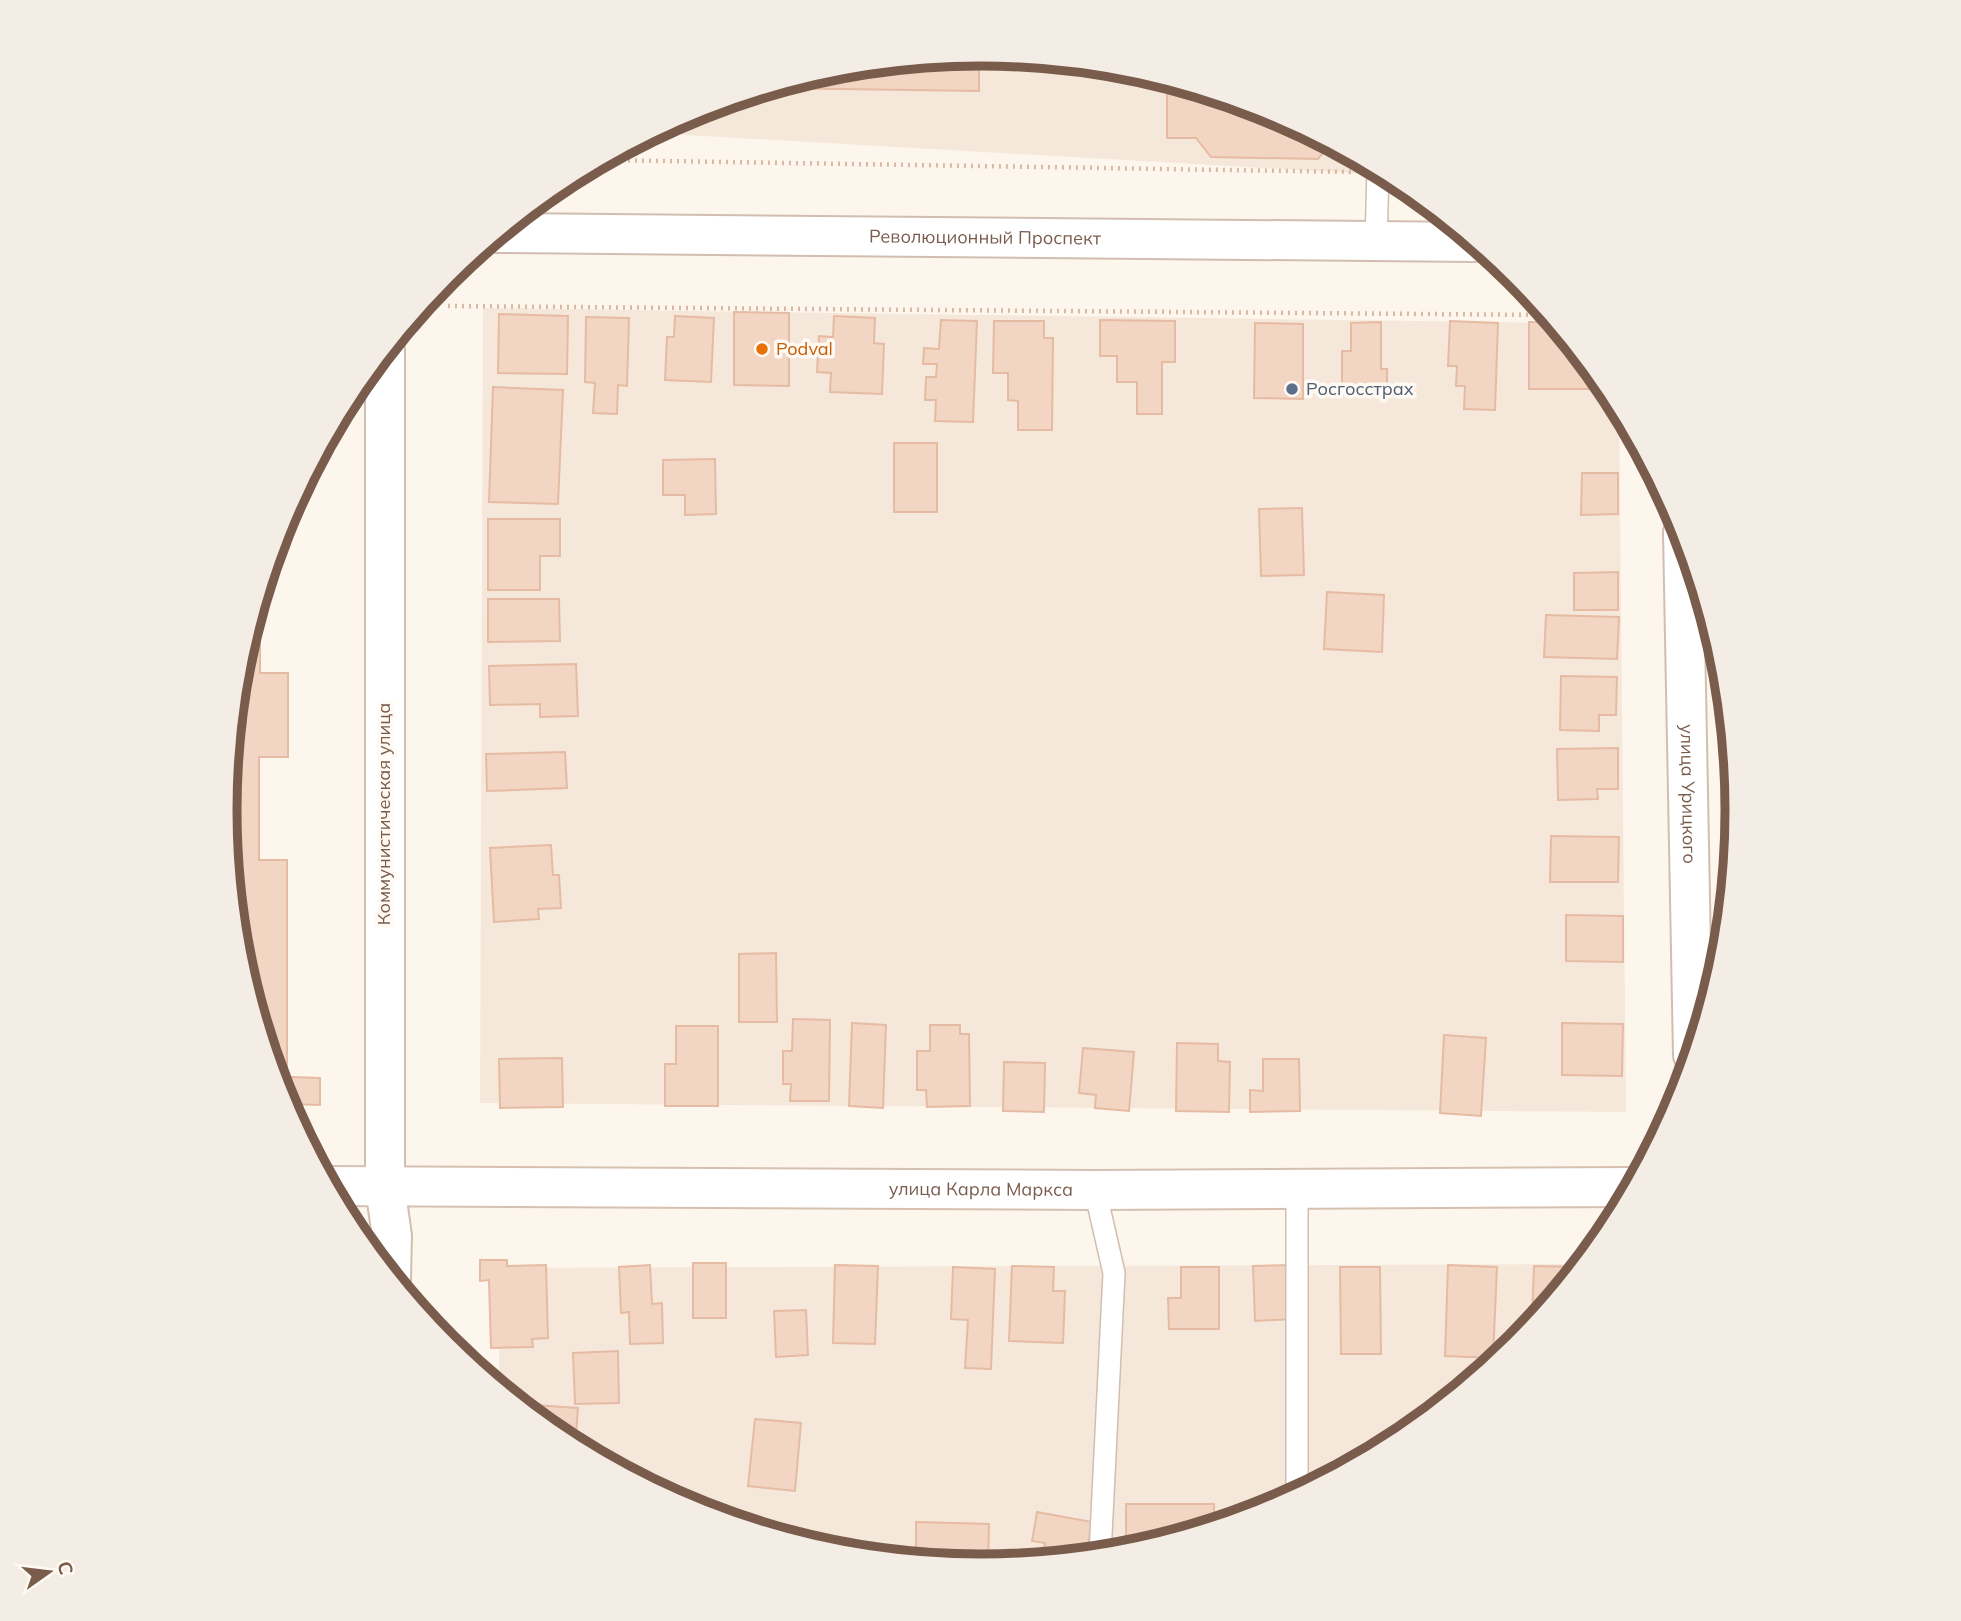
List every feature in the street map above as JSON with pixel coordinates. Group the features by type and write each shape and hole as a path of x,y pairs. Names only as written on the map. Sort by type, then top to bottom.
{"street":[{"name":"Революционный Проспект","path":"512,233 1460,242"},
{"name":"Коммунистическая улица","path":"385,365 385,1186 392,1236 391,1265"},
{"name":"улица Урицкого","path":"1684,567 1692,1025"},
{"name":"улица Карла Маркса","path":"338,1186 1095,1190 1622,1187"}],"lane":[{"path":"1376,242 1378,182"},
{"path":"1297,1188 1297,1484"},
{"path":"1095,1190 1114,1273 1101,1544"}],"path":[{"path":"619,160 1360,171"},
{"path":"448,306 1535,315"}],"shaded area":[{"path":"932,68 1029,68 1126,81 1220,106 1310,143 1365,174 671,134 741,106 835,81"},
{"path":"483,308 1542,323 1571,358 1619,430 1626,1112 480,1103"},
{"path":"1570,1264 1507,1337 1471,1370 1394,1429 1310,1478 1220,1515 1126,1540 1029,1553 981,1554 883,1548 788,1529 696,1498 608,1455 567,1429 499,1377 500,1268"}],"building":[{"path":"979,66 979,91 803,88 883,73"},
{"path":"1169,91 1265,123 1325,151 1318,159 1211,157 1196,138 1167,138"},
{"name":"Podval","path":"734,312 789,313 789,386 734,385"},
{"path":"499,314 568,316 567,374 498,373"},
{"path":"675,316 714,318 711,382 665,380 667,337 674,337"},
{"path":"834,316 875,318 874,343 884,344 882,394 830,392 831,373 817,372 819,336 833,337"},
{"path":"586,317 629,318 627,386 618,385 617,414 593,413 595,383 585,382"},
{"path":"941,320 977,321 973,422 935,421 936,400 925,400 926,377 936,377 937,364 923,364 924,348 939,349"},
{"path":"1100,320 1175,321 1175,362 1162,362 1162,414 1137,414 1137,382 1117,382 1117,356 1100,356"},
{"path":"994,321 1044,321 1044,338 1053,338 1052,430 1018,430 1018,401 1008,400 1008,373 993,373"},
{"path":"1450,321 1498,323 1495,410 1464,409 1465,386 1456,386 1457,366 1448,366"},
{"path":"1381,322 1381,369 1387,369 1387,395 1342,395 1342,351 1351,351 1351,323"},
{"path":"1529,322 1542,322 1593,389 1529,389"},
{"path":"1255,323 1303,324 1303,399 1254,398"},
{"path":"493,387 563,390 558,504 489,502"},
{"path":"894,443 937,443 937,512 894,512"},
{"path":"715,459 716,514 685,515 685,495 663,495 663,460"},
{"path":"1582,473 1618,473 1618,514 1581,515"},
{"path":"1302,508 1304,575 1261,576 1259,509"},
{"path":"488,519 560,519 560,556 540,556 540,590 488,590"},
{"path":"1618,572 1618,610 1574,610 1574,573"},
{"path":"1327,592 1384,595 1382,652 1324,649"},
{"path":"488,599 559,599 560,641 488,642"},
{"path":"1546,615 1619,617 1617,659 1544,657"},
{"path":"260,627 260,673 288,673 288,757 259,757 259,860 287,860 287,1079 262,1003 251,956 238,859 238,762 243,713"},
{"path":"576,664 578,716 540,717 540,704 490,705 489,666"},
{"path":"1561,676 1617,677 1616,715 1599,715 1599,731 1560,730"},
{"path":"1618,748 1618,789 1597,789 1598,799 1558,800 1557,749"},
{"path":"565,752 567,788 487,791 486,754"},
{"path":"1551,836 1619,837 1618,882 1550,882"},
{"path":"551,845 553,875 559,875 561,908 538,909 539,919 494,922 490,848"},
{"path":"1566,915 1623,916 1623,962 1566,961"},
{"path":"776,953 777,1022 739,1022 739,954"},
{"path":"793,1019 830,1020 829,1101 790,1101 791,1084 783,1084 783,1051 792,1051"},
{"path":"852,1023 886,1025 883,1108 849,1106"},
{"path":"1562,1023 1623,1024 1622,1076 1562,1075"},
{"path":"930,1025 960,1025 960,1034 969,1034 970,1106 927,1107 926,1090 917,1090 917,1051 930,1051"},
{"path":"676,1026 718,1026 718,1106 665,1106 665,1064 676,1064"},
{"path":"1444,1035 1486,1038 1481,1116 1440,1113"},
{"path":"1177,1043 1218,1044 1218,1061 1230,1062 1229,1112 1176,1111"},
{"path":"1083,1048 1134,1052 1129,1111 1095,1108 1096,1095 1079,1093"},
{"path":"562,1058 563,1107 500,1108 499,1059"},
{"path":"1263,1059 1299,1059 1300,1111 1250,1112 1250,1090 1263,1091"},
{"path":"1004,1062 1045,1063 1044,1112 1003,1111"},
{"path":"291,1077 320,1078 320,1105 297,1104 291,1089"},
{"path":"480,1260 507,1260 507,1266 546,1265 548,1338 532,1339 533,1347 491,1348 489,1280 480,1281"},
{"path":"693,1263 726,1263 726,1318 693,1318"},
{"path":"650,1265 652,1304 662,1303 663,1343 630,1344 629,1312 621,1313 619,1267"},
{"path":"835,1265 878,1266 875,1344 833,1343"},
{"path":"1292,1265 1293,1319 1255,1321 1253,1266"},
{"path":"1448,1265 1497,1267 1493,1349 1484,1358 1445,1356"},
{"path":"1012,1266 1054,1267 1053,1291 1065,1291 1063,1343 1009,1341"},
{"path":"1534,1266 1568,1267 1540,1301 1532,1309"},
{"path":"953,1267 995,1269 991,1369 965,1368 968,1320 951,1319"},
{"path":"1181,1267 1219,1267 1219,1329 1169,1329 1168,1298 1181,1298"},
{"path":"1340,1267 1380,1267 1381,1354 1341,1354"},
{"path":"806,1310 808,1355 776,1357 774,1311"},
{"path":"618,1351 619,1403 575,1404 573,1353"},
{"path":"534,1405 578,1408 576,1435"},
{"path":"755,1419 801,1423 795,1491 748,1486"},
{"path":"1126,1504 1214,1504 1214,1517 1126,1540"},
{"path":"1037,1512 1092,1522 1088,1546 1044,1552 1045,1543 1032,1541"},
{"path":"916,1522 989,1524 988,1554 916,1551"}],"place":[{"name":"Podval","path":"762,349"},
{"name":"Росгосстрах","path":"1292,389"}]}
